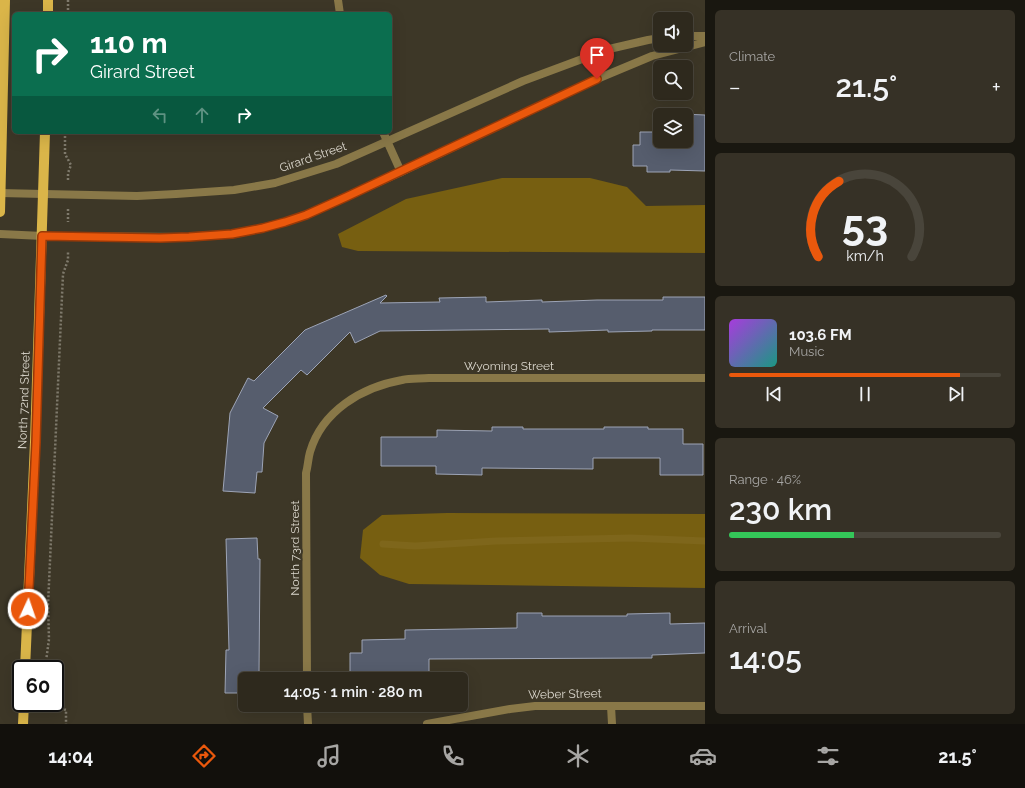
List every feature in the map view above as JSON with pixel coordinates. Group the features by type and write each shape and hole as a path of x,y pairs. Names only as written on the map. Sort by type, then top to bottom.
{"main road":[{"path":"0,212 5,0"},
{"path":"48,0 48,12"},
{"name":"North 72nd Street","path":"25,660 36,442 45,134"},
{"path":"23,724 24,712"}],"street":[{"path":"338,0 340,12"},
{"path":"693,36 705,36"},
{"name":"Girard Street","path":"0,193 137,196 208,193 260,186 282,181 336,164 544,73 609,49 653,39"},
{"path":"0,234 42,236 189,237 232,234 263,228 306,215 401,172 597,79 652,56 705,42"},
{"path":"384,134 401,172"},
{"name":"Wyoming Street","path":"326,421 338,409 365,391 383,384 403,380 429,378 705,378"},
{"name":"North 73rd Street","path":"307,672 306,473 310,452 317,435 326,421"},
{"name":"Weber Street","path":"427,724 535,706 705,706"},
{"path":"611,706 612,724"},
{"path":"307,712 308,724"}],"path":[{"path":"68,0 68,12"},
{"path":"46,660 49,640 48,606 63,274 68,260 68,174 71,165 65,154 66,134"},
{"path":"64,709 66,710 66,724"}],"shaded area":[{"path":"502,178 590,178 627,187 646,206 705,205 705,253 358,251 342,247 338,234 406,199"},
{"path":"447,513 705,514 705,588 409,584 380,575 360,558 363,530 382,515"}],"building":[{"path":"693,114 705,115 705,171 670,170 670,172 647,172 647,166 633,166 633,145 640,145 640,132 653,132 653,148 693,148"},
{"path":"386,295 387,296 380,303 440,302 439,298 486,297 486,302 542,300 542,302 663,300 663,297 705,297 705,330 608,332 608,330 549,332 549,329 380,331 355,343 350,332 307,375 301,370 263,408 278,416 264,443 262,472 257,472 255,493 223,491 230,413 248,378 254,381 305,330"},
{"path":"492,427 523,427 523,429 604,429 604,427 648,427 648,429 683,429 683,444 703,444 703,475 660,475 660,458 593,458 593,469 482,468 482,475 436,474 436,466 381,466 381,437 437,437 437,430 492,431"},
{"path":"257,538 258,559 260,559 259,672 238,672 238,693 225,693 226,650 229,650 226,539"},
{"path":"517,613 542,613 542,616 627,616 627,614 670,613 670,624 705,623 705,653 652,655 652,658 429,659 429,672 350,672 350,653 362,653 362,640 405,639 405,630 517,628"}],"waterway":[{"path":"383,544 415,546 496,541 631,538 705,541"}],"route":[{"path":"28,609 36,442 42,236 160,238 214,236 263,228 285,222 306,215 401,172 597,79"}]}
